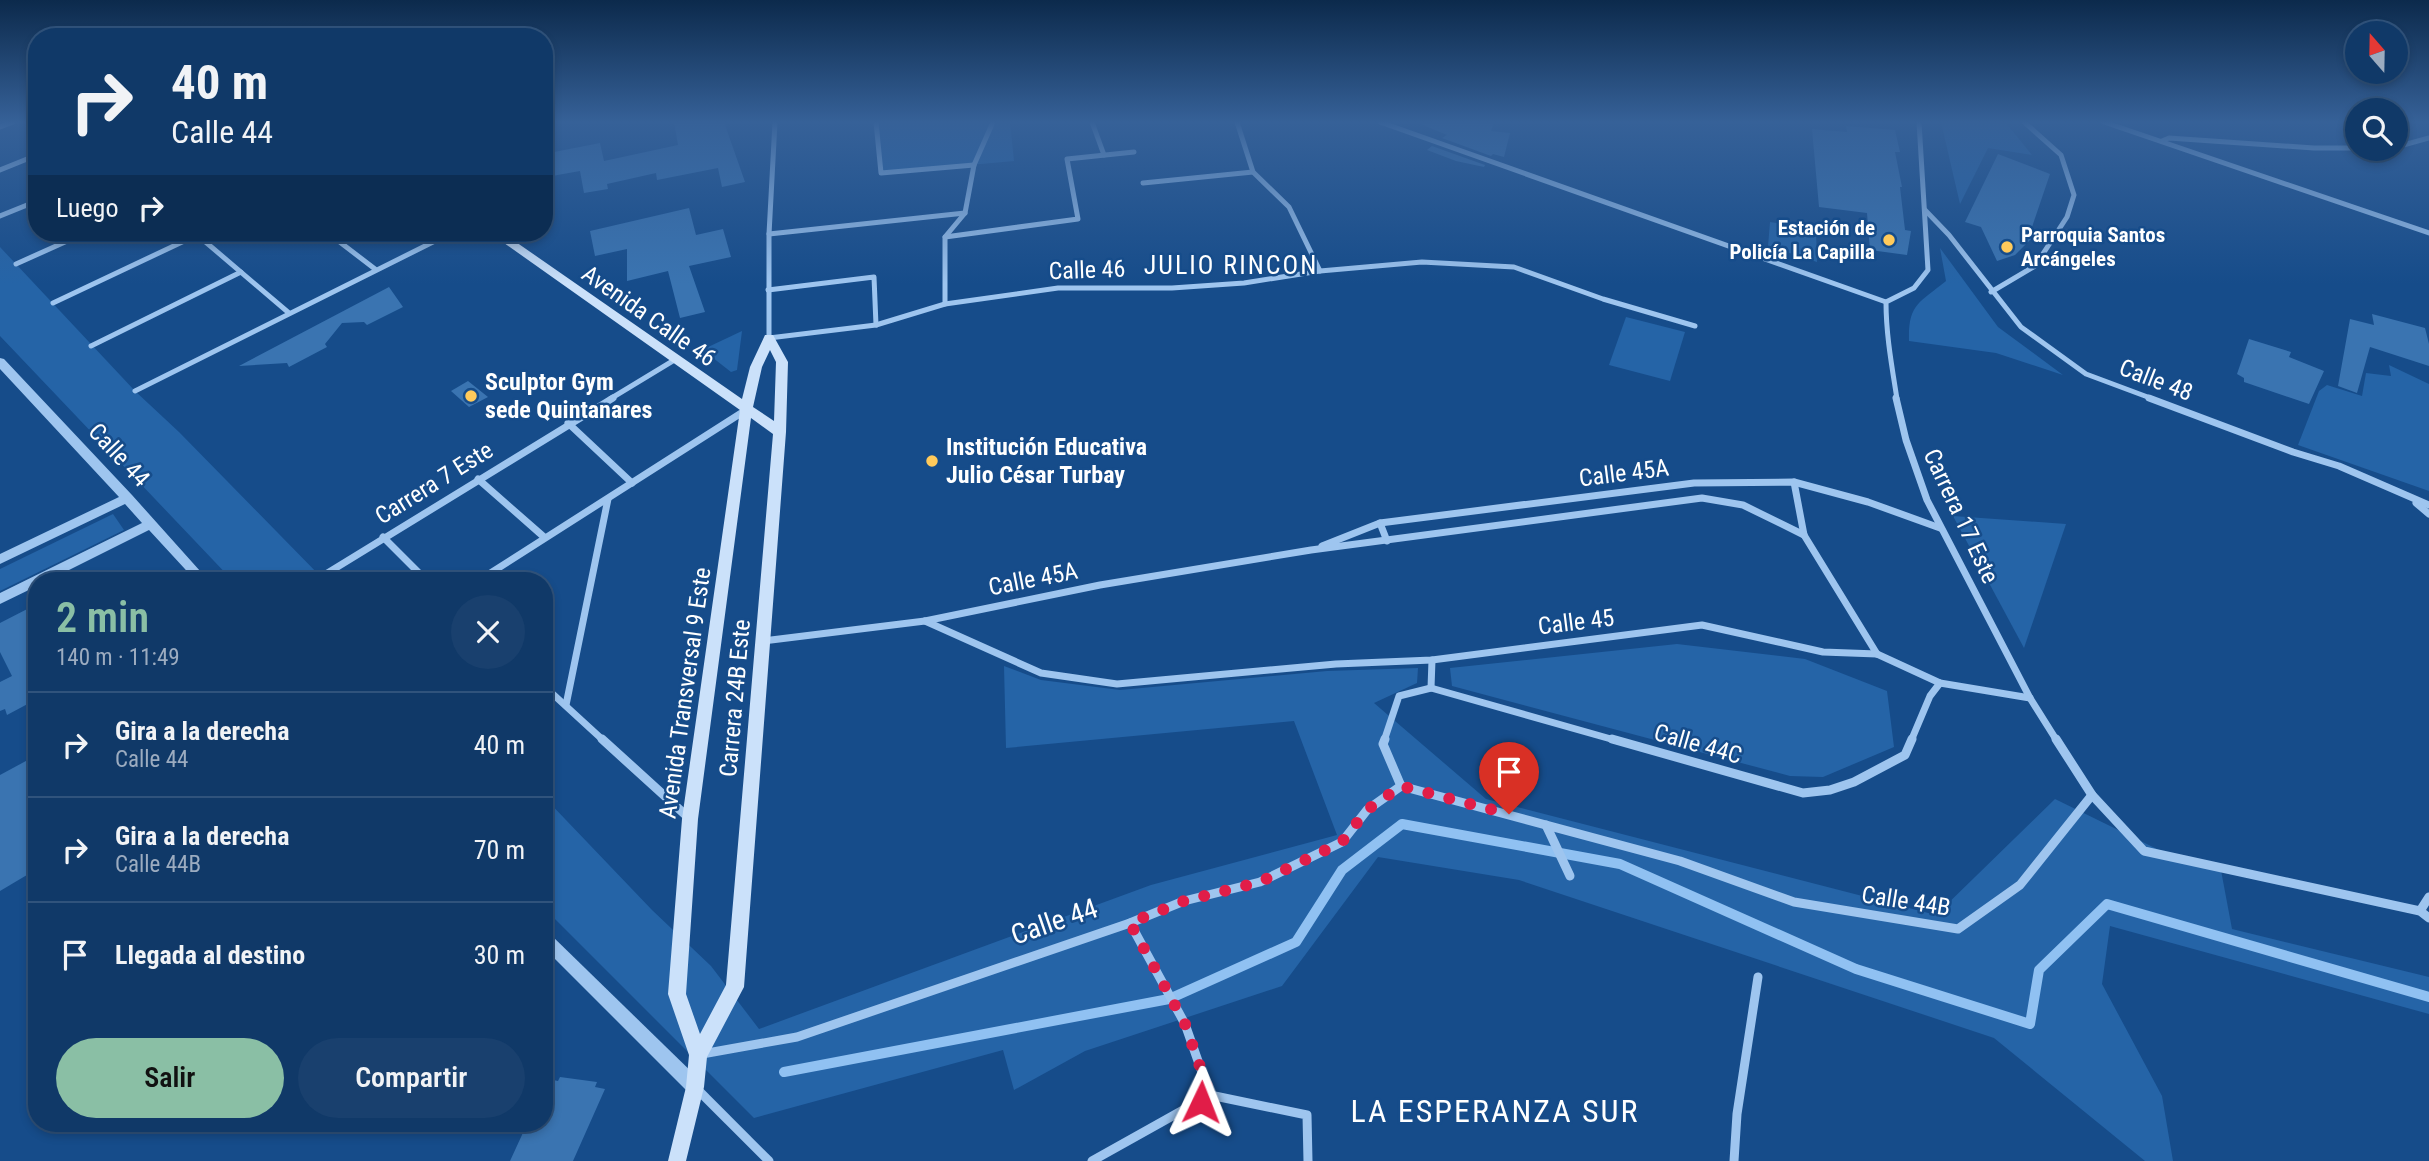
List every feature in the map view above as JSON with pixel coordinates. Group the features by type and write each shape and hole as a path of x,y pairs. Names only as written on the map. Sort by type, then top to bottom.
{"main road":[{"name":"Avenida Calle 46","path":"508,242 616,320 677,359 780,432"},
{"name":"Avenida Transversal 9 Este","path":"698,1055 677,994 690,820 747,410 756,367 769,338"},
{"name":"Carrera 24B Este","path":"698,1055 735,987 780,432 782,362 769,338"},
{"path":"677,1161 695,1087 698,1055"}],"street":[{"path":"769,338 772,176"},
{"path":"945,304 945,237 965,213 972,176"},
{"path":"945,237 1078,219 1070,176"},
{"path":"1143,183 1218,176"},
{"path":"1256,176 1289,207 1320,271"},
{"path":"1532,176 1886,302 1914,288 1928,270 1922,176"},
{"path":"1991,292 2035,266 2067,217 2074,195 2068,176"},
{"path":"2263,176 2429,233"},
{"path":"0,216 28,205"},
{"name":"Calle 48","path":"1924,209 1949,235 2021,327 2086,374 2293,452 2339,466 2429,505"},
{"path":"769,234 965,213"},
{"path":"16,264 65,242"},
{"path":"53,303 179,242"},
{"path":"205,242 289,313"},
{"path":"340,242 376,269"},
{"path":"135,391 432,242"},
{"name":"Calle 46","path":"769,338 876,326 945,304 1058,288 1172,288 1244,283 1320,271 1422,262 1514,267 1603,299 1695,326"},
{"path":"91,346 241,272"},
{"path":"768,290 874,277 876,326"},
{"name":"Carrera 17 Este","path":"1886,302 1886,333 1906,440 1927,500 2030,698 2092,796"},
{"name":"Carrera 7 Este","path":"329,572 478,478 677,359"},
{"name":"Calle 44","path":"0,362 195,572"},
{"path":"492,572 747,410"},
{"path":"568,423 632,483"},
{"path":"478,478 544,537"},
{"path":"1794,482 1804,535 1877,654"},
{"name":"Calle 45A","path":"1311,550 1380,523 1693,483 1794,482 1868,502 1940,528"},
{"path":"1693,483 1702,498"},
{"path":"2410,497 2429,514"},
{"path":"0,559 128,498"},
{"name":"Calle 45A","path":"763,641 925,621 1100,585 1311,550 1702,498 1743,505 1804,535"},
{"path":"566,705 608,499"},
{"path":"1380,523 1387,541"},
{"path":"54,572 151,524"},
{"path":"383,537 418,572"},
{"path":"0,599 28,585"},
{"name":"Calle 45","path":"925,621 1041,673 1117,684 1336,664 1432,660 1702,625 1823,652 1877,654 1940,683 2030,698"},
{"path":"1431,688 1432,660"},
{"name":"Calle 44C","path":"1401,786 1383,744 1399,696 1431,688 1803,793 1830,790 1854,782 1905,755 1930,695 1940,683"},
{"path":"553,694 690,820"},
{"name":"Calle 44","path":"698,1055 797,1037 1130,923 1184,901 1260,882 1342,842 1367,810 1401,786"},
{"name":"Calle 44B","path":"1401,786 1680,861 1794,902 1958,929 2020,885 2092,796"},
{"path":"2092,796 2144,851 2420,911 2429,918"},
{"path":"1546,825 1570,876"},
{"path":"2420,911 2429,897"},
{"path":"1130,923 1185,1024 1210,1095"},
{"path":"553,946 769,1161"},
{"path":"1734,1161 1737,1114 1758,977"},
{"path":"1092,1161 1210,1095 1307,1115 1308,1161"}],"shaded area":[{"path":"1954,176 1974,176 1960,204"},
{"path":"1770,222 1816,229 1817,262 1768,246"},
{"path":"0,247 135,391 316,572 224,572 0,336"},
{"path":"1940,248 1998,327 2063,375 1996,353 1909,341 1911,319 1917,305 1946,281"},
{"path":"1626,317 1685,332 1670,381 1609,365"},
{"path":"742,331 737,370 731,372 708,354 706,348"},
{"path":"2389,365 2429,384 2429,491 2298,445 2319,391 2327,385 2362,396 2366,373 2391,376"},
{"path":"113,514 124,530 39,572 28,572 28,577 0,591 0,569"},
{"path":"1953,516 2066,524 2024,648"},
{"path":"1677,644 1805,659 1887,691 1894,747 1823,777 1790,776 1452,686 1450,668"},
{"path":"1004,666 1041,680 1120,690 1327,671 1418,668 1417,683 1374,703 1486,799 1936,915 2055,799 2159,850 2220,865 2232,929 2429,977 2429,1014 2110,926 2102,984 2162,1096 2173,1161 2145,1161 1994,1038 1519,880 1378,857 1282,986 1085,1051 1014,1090 1003,1050 754,1118 553,917 553,806 652,910 711,966 759,1029 1151,885 1337,835 1294,721 1006,748"}],"building":[{"path":"581,176 642,176 607,184 608,189 584,193"},
{"path":"656,176 676,176 657,180"},
{"path":"720,176 743,176 745,182 722,187"},
{"path":"1816,176 1900,176 1905,230 1911,231 1907,255 1870,250 1867,213 1819,207"},
{"path":"1987,176 2049,176 2030,233 2036,234 2015,255 1997,261 1981,227 1965,222"},
{"path":"689,208 696,235 723,229 731,257 689,266 705,312 680,318 668,271 627,281 627,249 595,256 590,231"},
{"path":"389,287 403,307 367,325 364,322 342,323 325,344 327,347 289,367 287,363 239,366"},
{"path":"2372,314 2425,328 2429,344 2429,366 2370,347 2357,393 2338,386 2350,319 2374,325"},
{"path":"2249,339 2291,352 2289,357 2324,371 2309,404 2244,382 2244,378 2237,374"},
{"path":"468,381 488,397 469,407 451,391"},
{"path":"28,609 28,704 7,715 5,709 0,711 0,682 12,676 0,652 0,623"},
{"path":"28,760 28,874 0,891 0,775"},
{"path":"560,1077 597,1082 595,1087 605,1089 573,1161 510,1161 523,1132 553,1132 553,1080 558,1081"}],"waterway":[{"path":"784,1072 1169,999 1296,942 1342,870 1402,824 1620,864 1856,969 2030,1024 2039,970 2107,904 2429,997"}],"place":[{"name":"Estación de Policía La Capilla","path":"1889,240"},
{"name":"Parroquia Santos Arcángeles","path":"2007,247"},
{"name":"Sculptor Gym sede Quintanares","path":"471,396"},
{"name":"Institución Educativa Julio César Turbay","path":"932,461"}],"district":[{"name":"JULIO RINCON","path":"1231,265"},
{"name":"LA ESPERANZA SUR","path":"1495,1111"}],"route":[{"path":"1201,1102 1210,1095 1185,1024 1130,923 1184,901 1260,882 1342,842 1367,810 1401,786 1509,814"}]}
